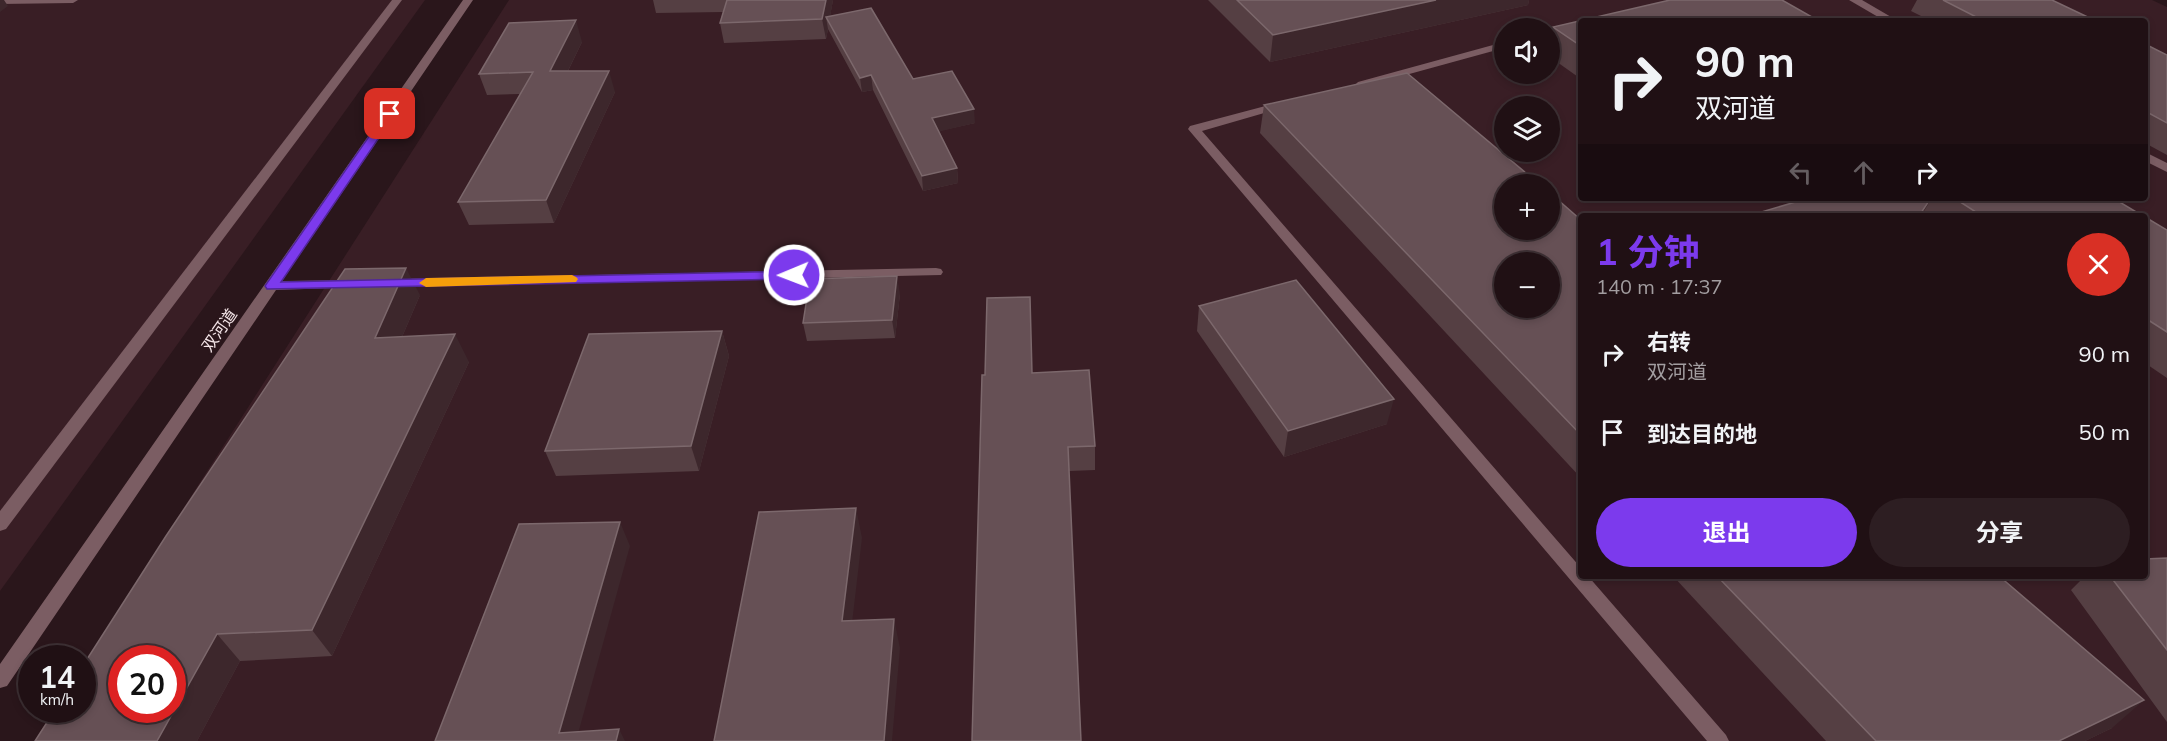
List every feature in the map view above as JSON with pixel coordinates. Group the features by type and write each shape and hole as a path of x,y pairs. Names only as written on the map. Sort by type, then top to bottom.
{"street":[{"path":"0,1 73,0"},
{"path":"0,524 397,0"},
{"name":"双河道","path":"0,680 468,0"},
{"path":"1854,0 1887,18"},
{"path":"1343,88 1494,48"},
{"path":"1297,101 1194,129 1578,577"},
{"path":"2148,158 2167,168"},
{"path":"272,286 936,272"},
{"path":"1580,579 1719,741"}],"shaded area":[{"path":"0,0 425,0 0,591"},
{"path":"509,0 2152,0 2167,7 2167,741 34,741 46,723 96,723 96,645"}],"building":[{"path":"727,0 826,0 822,19 720,23"},
{"path":"1237,0 1436,0 1273,35"},
{"path":"1670,0 1782,0 1814,18 1592,18"},
{"path":"1943,0 2052,0 2090,18 1978,18"},
{"path":"871,8 913,79 952,71 974,109 932,118 957,168 922,176 871,75 860,78 826,17"},
{"path":"576,20 550,71 609,71 546,200 458,202 533,72 479,74 509,23"},
{"path":"1578,21 1578,44 1560,32 1560,25"},
{"path":"2148,46 2167,55 2167,123 2148,113"},
{"path":"1407,73 1494,146 1494,162 1513,162 1527,174 1494,174 1494,240 1560,240 1560,202 1578,217 1578,432 1264,105"},
{"path":"1799,201 1929,201 1921,213 1758,213"},
{"path":"1959,201 2118,201 2138,213 1977,213"},
{"path":"2148,219 2167,230 2167,332 2148,320"},
{"path":"406,268 375,338 455,334 312,630 217,634 186,689 186,645 108,645 108,723 167,723 157,741 35,741 47,723 96,723 96,645 166,536 345,269"},
{"path":"897,276 892,320 803,323 810,279"},
{"path":"1296,280 1394,399 1288,431 1199,306"},
{"path":"1030,297 1032,373 1089,370 1095,446 1068,447 1081,741 972,741 982,375 985,375 987,298"},
{"path":"722,331 691,446 545,451 589,334"},
{"path":"856,508 842,621 894,619 884,741 714,741 759,512"},
{"path":"620,522 559,733 619,729 616,741 435,741 519,524"},
{"path":"2167,558 2167,650 2112,579 2148,579 2148,559"},
{"path":"1720,579 2003,579 2144,700 2059,741 1876,741"}],"slow traffic":[{"path":"426,283 572,279"}],"route":[{"path":"390,114 272,286 794,275"}]}
